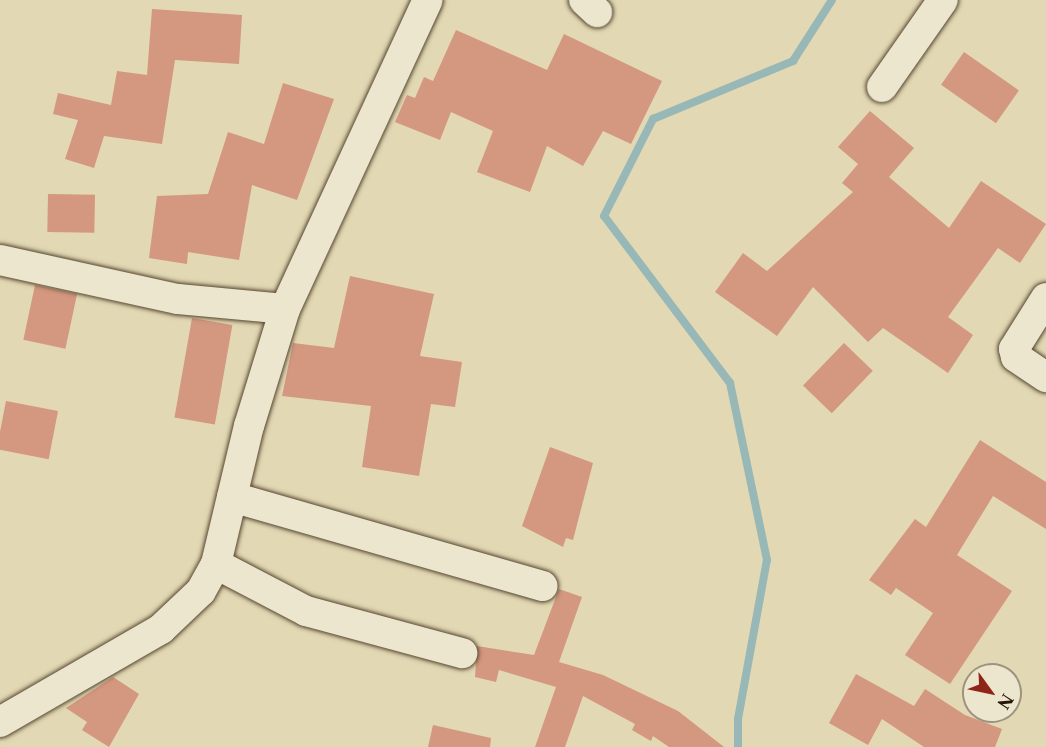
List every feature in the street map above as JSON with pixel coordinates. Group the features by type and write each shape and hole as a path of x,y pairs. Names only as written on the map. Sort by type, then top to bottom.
{"street":[{"path":"0,722 161,629 201,591 216,564 232,497 285,309 428,0"},
{"path":"882,87 943,0"},
{"path":"0,260 178,299 285,309"},
{"path":"1046,298 1014,349 1016,357 1046,377"},
{"path":"232,497 542,586"},
{"path":"216,564 306,611 462,653"}],"building":[{"path":"152,9 242,15 239,64 175,60 162,144 104,136 94,168 65,159 78,120 53,114 58,93 111,105 117,71 147,75"},
{"path":"456,30 547,70 564,34 662,81 631,144 603,131 583,166 547,146 530,192 477,172 493,131 451,112 440,140 395,122 407,95 415,98 424,77 433,81"},
{"path":"964,52 1019,90 996,123 941,85"},
{"path":"283,83 334,99 297,200 252,185 239,260 188,252 187,264 149,258 157,196 208,194 228,132 264,144"},
{"path":"870,111 914,148 889,177 949,228 981,181 1046,224 1020,263 998,248 948,317 973,335 948,373 883,328 868,342 813,287 777,336 715,292 743,253 767,271 853,192 842,183 858,164 838,147"},
{"path":"48,194 95,195 94,233 47,232"},
{"path":"350,276 434,294 420,356 462,362 455,407 431,404 419,476 362,467 371,406 282,396 293,343 334,348"},
{"path":"35,285 77,294 65,349 23,340"},
{"path":"192,318 232,325 215,425 174,417"},
{"path":"844,343 873,371 832,413 803,385"},
{"path":"6,401 58,411 49,459 0,450 0,432"},
{"path":"980,440 1046,482 1046,529 993,496 957,555 1012,591 950,684 905,655 933,613 896,588 891,595 869,580 915,519 926,527"},
{"path":"550,447 593,463 573,540 566,538 563,547 522,526"},
{"path":"559,589 582,597 559,662 603,675 678,711 724,747 669,747 653,736 651,741 632,730 635,724 583,696 565,747 535,747 556,687 499,670 496,682 475,677 477,646 534,655"},
{"path":"856,674 914,706 925,689 962,713 962,723 986,723 1002,729 995,747 924,747 882,719 868,745 829,723"},
{"path":"113,677 139,694 109,747 82,730 87,722 66,708"},
{"path":"433,725 491,738 490,747 428,747"}],"waterway":[{"path":"738,747 738,719 767,560 730,383 604,216 653,119 793,61 832,0"}]}
